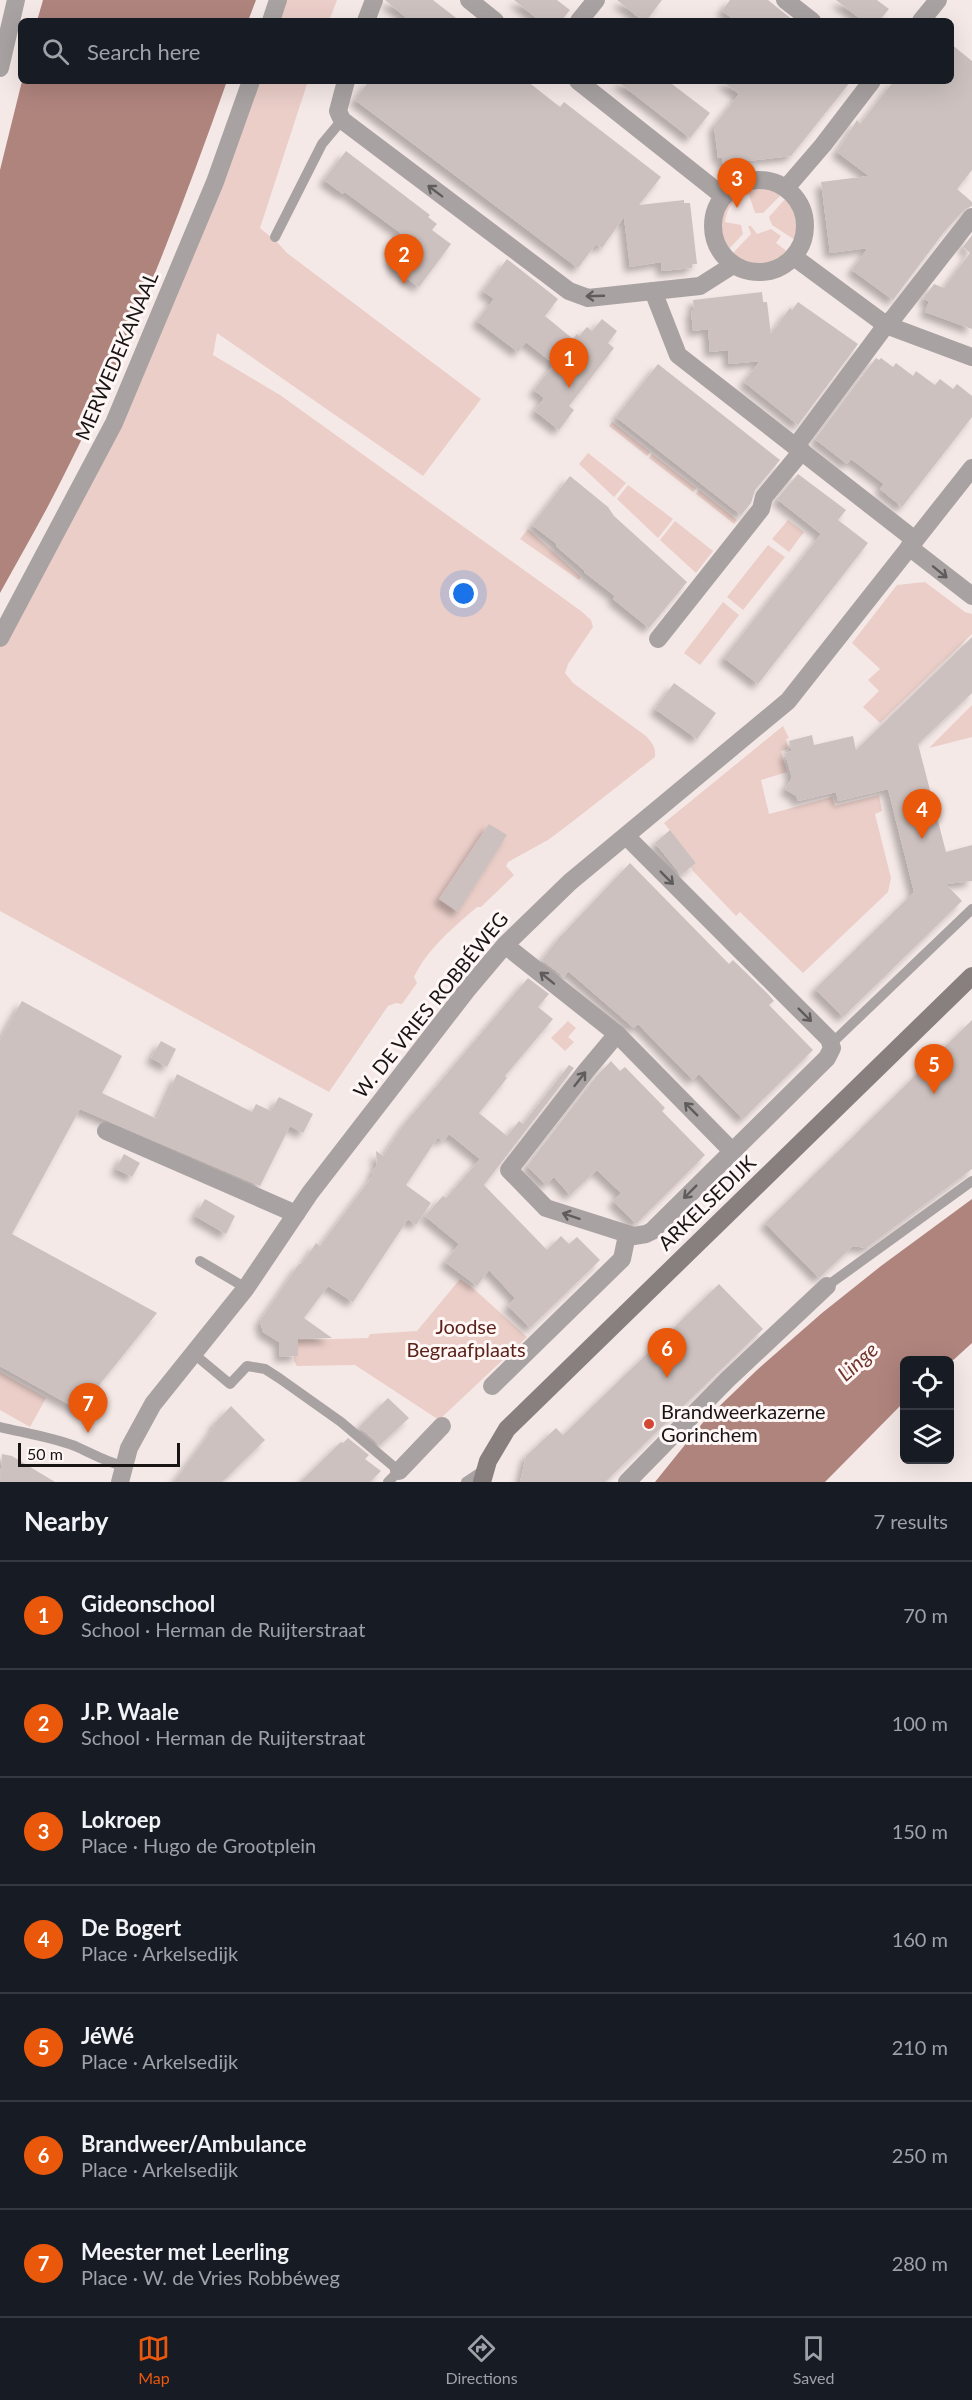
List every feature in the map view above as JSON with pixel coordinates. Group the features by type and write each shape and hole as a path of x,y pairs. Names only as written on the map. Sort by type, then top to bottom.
{"main road":[{"name":"ARKELSEDIJK","path":"483,1476 492,1453 507,1429 972,976"}],"street":[{"path":"0,68 16,0"},
{"path":"272,18 278,0"},
{"path":"367,18 374,0"},
{"path":"469,0 491,18"},
{"path":"581,18 596,0"},
{"path":"785,0 808,18"},
{"path":"923,18 938,0"},
{"name":"MERWEDEKANAAL","path":"0,638 114,423 215,182 250,84"},
{"path":"345,84 338,111 342,120 570,291 588,298 700,286 733,265"},
{"path":"582,84 723,196"},
{"path":"786,188 823,145 870,84"},
{"path":"760,179 786,188 797,199 806,229 802,244 794,257 784,266 758,273 745,271 733,265 722,254 714,240 712,225 715,210 723,196 733,187 746,181 760,179"},
{"path":"658,639 761,509 764,497 885,325 894,317 972,217"},
{"path":"794,257 885,325 972,357"},
{"path":"653,291 678,355 799,448 972,596"},
{"name":"W. DE VRIES ROBBÉWEG","path":"122,1477 129,1448 153,1404 246,1288 296,1214 431,1034 505,945 570,882 788,701 972,468"},
{"path":"617,1034 509,1170 546,1208 627,1235 639,1236 652,1230 831,1054 832,1043 626,836"},
{"path":"505,945 617,1034 732,1151"},
{"path":"106,1131 296,1214"},
{"path":"492,1386 622,1258 627,1235"},
{"path":"627,1482 726,1380 827,1286"},
{"path":"394,1476 442,1426"}],"lane":[{"path":"275,237 322,144 342,120"},
{"path":"832,1043 972,909"},
{"path":"827,1286 972,1180"},
{"path":"200,1262 246,1288"},
{"path":"194,1354 230,1384 247,1366 265,1369 341,1422 394,1476"},
{"path":"0,1427 55,1439 77,1447 107,1462 122,1477"},
{"name":"ARKELSEDIJK","path":"466,1482 483,1476"}],"green space":[{"path":"283,0 337,0 330,18 277,18"},
{"path":"254,84 307,84 260,228 287,253 481,399 423,476 217,333 213,355 280,395 591,620 593,627 568,664 565,673 573,683 646,736 653,745 655,757 548,840 508,862 506,866 514,875 481,907 477,907 450,931 426,957 414,977 417,983 402,1004 396,1003 388,1006 329,1092 0,911 0,647 47,562"},
{"path":"757,186 768,187 782,194 763,213 755,213 748,192 736,200 730,207 725,222 741,225 743,234 728,250 721,229 724,210 737,195"},
{"path":"786,198 797,218 798,228 795,240 772,225 769,217"},
{"path":"748,226 751,226 757,234 771,229 781,236 776,243 788,252 776,261 763,264 749,263 735,257 732,254 751,234"},
{"path":"612,422 650,452 647,456 609,426"},
{"path":"588,453 626,483 614,497 579,464"},
{"path":"652,454 696,488 693,492 649,458"},
{"path":"628,485 673,519 658,538 617,499"},
{"path":"699,490 737,520 734,524 696,494"},
{"path":"788,520 804,532 789,552 772,539"},
{"path":"675,521 713,551 696,573 660,540"},
{"path":"528,529 581,577 579,580 520,539"},
{"path":"768,545 785,557 743,610 727,597"},
{"path":"925,582 965,612 972,614 972,634 880,723 863,707 879,691 868,680 880,669 852,643 897,585"},
{"path":"723,602 739,615 700,665 684,653"},
{"path":"972,705 972,737 929,748"},
{"path":"783,726 789,738 786,739 788,749 781,751 787,772 761,780 769,814 832,797 835,806 879,795 882,811 875,814 891,878 888,892 803,973 740,912 736,916 693,871 691,867 696,863 664,823"},
{"path":"568,1021 576,1028 568,1037 574,1042 565,1051 551,1038"},
{"name":"Joodse Begraafplaats","path":"460,1279 527,1337 439,1420 355,1365 297,1366 294,1361 294,1356 298,1355 298,1340 368,1338 370,1334 417,1331"},
{"path":"0,1372 46,1398 30,1427 0,1410"}],"water":[{"path":"43,0 256,0 249,18 38,18"},
{"path":"21,84 226,84 172,230 111,377 57,488 0,593 0,170"},
{"name":"Linge","path":"972,1199 972,1343 954,1359 954,1356 900,1356 900,1406 825,1482 655,1482 705,1420 757,1370 822,1313"}],"building":[{"path":"385,0 433,0 456,18 406,18"},
{"path":"514,0 557,0 570,10 563,18 536,18"},
{"path":"617,0 662,0 648,18 639,18"},
{"path":"730,0 768,0 790,18 732,18 722,11"},
{"path":"836,0 877,0 889,9 882,18 859,18"},
{"path":"954,46 972,61 972,170 957,189 972,202 972,206 964,210 944,232 893,300 852,270 868,248 830,253 821,182 869,176 837,152 857,120 860,124 892,84 954,84"},
{"path":"367,84 531,84 560,107 564,102 661,177 639,205 684,200 684,203 690,203 697,264 692,264 692,268 662,271 661,262 630,267 624,217 602,248 596,244 578,268 355,100"},
{"path":"621,84 672,84 710,113 690,138"},
{"path":"726,84 849,84 791,156 722,164 722,158 718,158 714,126 739,94"},
{"path":"346,151 430,215 428,217 437,224 432,230 451,244 419,287 393,269 395,266 390,261 396,253 391,249 402,234 345,192 343,194 324,180"},
{"path":"972,235 972,329 925,312 929,301 923,299 934,284 944,288 970,253 963,247"},
{"path":"507,259 558,299 545,316 573,339 587,327 592,331 602,319 617,331 608,343 614,348 569,406 574,410 559,430 535,411 544,398 534,390 554,364 526,342 518,352 477,321 494,299 483,291"},
{"path":"762,292 763,302 767,302 771,334 790,308 792,310 798,302 858,344 798,425 744,382 760,361 729,364 728,350 710,352 708,329 693,331 691,310 694,310 693,300"},
{"path":"876,358 879,360 881,358 893,367 896,363 913,376 916,371 935,385 940,379 953,389 957,384 972,396 972,417 902,507 880,489 884,484 851,459 847,464 815,439"},
{"path":"658,364 780,460 755,490 751,503 741,515 616,417"},
{"path":"798,474 846,510 838,520 868,543 758,684 724,658 821,534 777,499"},
{"path":"570,476 608,507 614,516 687,582 649,628 613,599 615,596 584,572 556,546 557,544 532,525"},
{"path":"972,637 972,693 918,744 946,852 972,845 972,881 946,884 962,901 843,1017 815,989 914,892 888,789 838,801 836,792 798,801 796,796 785,789 792,778 785,753 792,751 789,741 812,735 814,745 853,736 856,750"},
{"path":"674,683 716,713 697,739 655,709"},
{"path":"489,824 507,835 458,912 439,899"},
{"path":"670,830 696,863 681,875 655,843"},
{"path":"630,863 729,964 733,960 768,994 774,1001 769,1005 813,1050 743,1119 699,1074 693,1080 638,1024 634,1028 568,971 564,977 542,960 559,938"},
{"path":"528,978 549,994 538,1007 553,1019 505,1076 507,1078 479,1113 507,1136 519,1121 523,1124 569,1065 574,1068 484,1185 547,1250 561,1236 569,1244 577,1237 600,1260 530,1328 508,1306 515,1298 489,1270 477,1286 445,1262 459,1244 425,1216 443,1196 446,1198 480,1159 449,1134 443,1141 438,1137 406,1185 431,1203 416,1225 408,1219 353,1302 328,1286 304,1318 332,1338 298,1339 298,1356 280,1357 279,1342 263,1332 260,1321 299,1264 303,1263 316,1243 320,1246 374,1174 372,1173 377,1165 376,1151 383,1156 406,1122"},
{"path":"22,1001 122,1056 102,1093 157,1119 177,1074 252,1112 256,1104 271,1111 279,1097 313,1114 303,1133 290,1126 260,1186 80,1109 12,1234 157,1313 79,1410 0,1366 0,1040"},
{"path":"972,1020 972,1169 866,1248 853,1246 819,1278 765,1223"},
{"path":"161,1041 176,1049 167,1067 151,1058"},
{"path":"611,1061 620,1071 625,1067 665,1108 662,1111 705,1155 636,1224 613,1201 621,1193 597,1170 570,1195 554,1177 546,1185 527,1166 595,1078"},
{"path":"124,1154 140,1163 132,1177 116,1169"},
{"path":"205,1199 235,1216 226,1234 195,1216"},
{"path":"719,1284 763,1329 605,1482 520,1482 526,1456 556,1428 563,1435"},
{"path":"388,1398 409,1418 380,1445 359,1427"},
{"path":"231,1406 265,1440 222,1482 174,1482 215,1426 213,1425"},
{"path":"348,1438 369,1455 365,1459 381,1471 370,1482 300,1482 341,1442 343,1443"},
{"path":"2,1454 12,1456 55,1482 0,1482"}],"place":[{"name":"Lokroep","path":"737,208"},
{"name":"J.P. Waale","path":"404,284"},
{"name":"Gideonschool","path":"569,388"},
{"name":"De Bogert","path":"922,839"},
{"name":"JéWé","path":"934,1094"},
{"name":"Brandweer/Ambulance","path":"667,1378"},
{"name":"Brandweerkazerne Gorinchem","path":"649,1424"},
{"name":"Meester met Leerling","path":"88,1433"}]}
